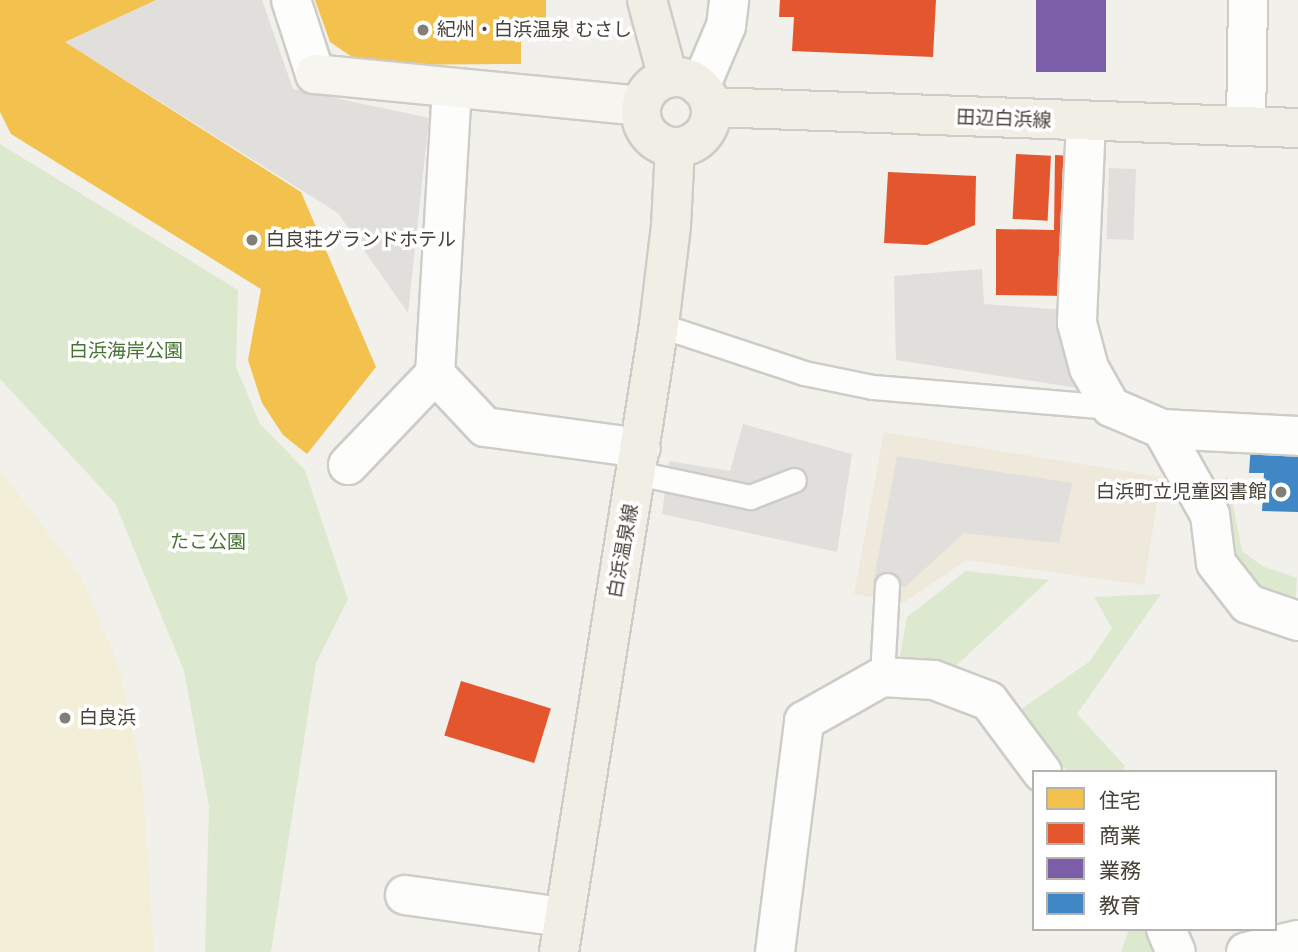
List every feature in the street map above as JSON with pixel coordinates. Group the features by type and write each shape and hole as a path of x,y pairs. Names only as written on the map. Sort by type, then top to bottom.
{"main road":[{"path":"647,0 693,91 702,136 675,148 648,135 640,106 650,88 693,91"},
{"name":"田辺白浜線","path":"693,91 1086,122 1298,128"},
{"name":"白浜温泉線","path":"561,935 659,325 671,226 675,148"}],"street":[{"path":"291,0 315,74 640,106"},
{"path":"693,91 726,26 729,0"},
{"path":"1246,125 1248,0"},
{"path":"348,465 435,374 452,89"},
{"path":"1086,122 1077,323 1088,368 1111,407 1162,429 1298,436"},
{"path":"435,374 485,427 639,460"},
{"path":"1162,429 1210,515 1216,562 1248,604 1298,621"},
{"path":"775,952 804,721 882,677 934,680 989,701 1041,770"},
{"path":"405,895 561,935"},
{"path":"1167,931 1176,952"},
{"path":"1246,952 1298,940"}],"lane":[{"path":"659,325 804,373 873,387 1111,407"},
{"path":"639,460 750,497 794,480"},
{"path":"882,677 887,585"}],"shaded area":[{"path":"156,0 262,0 293,89 429,118 408,313 338,213 65,42"},
{"path":"1109,168 1136,169 1134,240 1107,239"},
{"path":"982,269 984,304 1065,310 1085,389 896,360 894,276"},
{"path":"743,424 852,454 837,552 662,514 669,461 730,471"},
{"path":"884,432 1161,477 1144,585 967,560 903,603 854,594"},
{"path":"897,456 1072,483 1059,543 964,533 905,587 873,584"}],"green space":[{"name":"白浜海岸公園","path":"0,144 238,290 236,367 260,424 305,470 348,599 316,663 271,952 205,952 209,806 184,671 115,503 0,379"},
{"path":"1227,475 1242,551 1262,566 1297,578 1295,612 1248,604 1210,515"},
{"path":"966,571 1049,580 950,671 899,662 907,617"},
{"path":"1161,594 1077,714 1125,766 1123,770 1068,770 1050,759 1020,710 1090,661 1112,628 1094,597"},
{"path":"1128,931 1156,931 1163,952 1121,952"}],"sand":[{"name":"白良浜","path":"0,470 79,573 118,663 142,772 154,952 0,952"}],"building: 住宅":[{"name":"白良荘グランドホテル","path":"0,0 156,0 65,42 301,192 376,367 307,454 283,435 262,403 248,360 261,289 11,134 0,112"},
{"name":"紀州・白浜温泉 むさし","path":"315,0 546,0 546,18 521,18 521,64 364,65 330,42"}],"building: 商業":[{"path":"780,0 936,0 933,57 792,51 794,17 779,17"},
{"path":"1016,154 1051,156 1048,221 1013,219"},
{"path":"1055,155 1072,156 1070,296 996,295 996,229 1054,230"},
{"path":"888,172 976,176 975,225 927,245 884,243"},
{"path":"461,681 551,708 534,763 444,736"}],"building: 業務":[{"path":"1036,0 1106,0 1106,72 1036,72"}],"building: 教育":[{"name":"白浜町立児童図書館","path":"1251,444 1298,447 1298,512 1262,511 1264,473 1249,473"}],"place":[{"name":"紀州・白浜温泉 むさし","path":"423,30"},
{"name":"白良荘グランドホテル","path":"252,240"},
{"name":"白浜町立児童図書館","path":"1281,492"},
{"name":"白良浜","path":"65,718"}],"park label":[{"name":"たこ公園","path":"208,542"}]}
